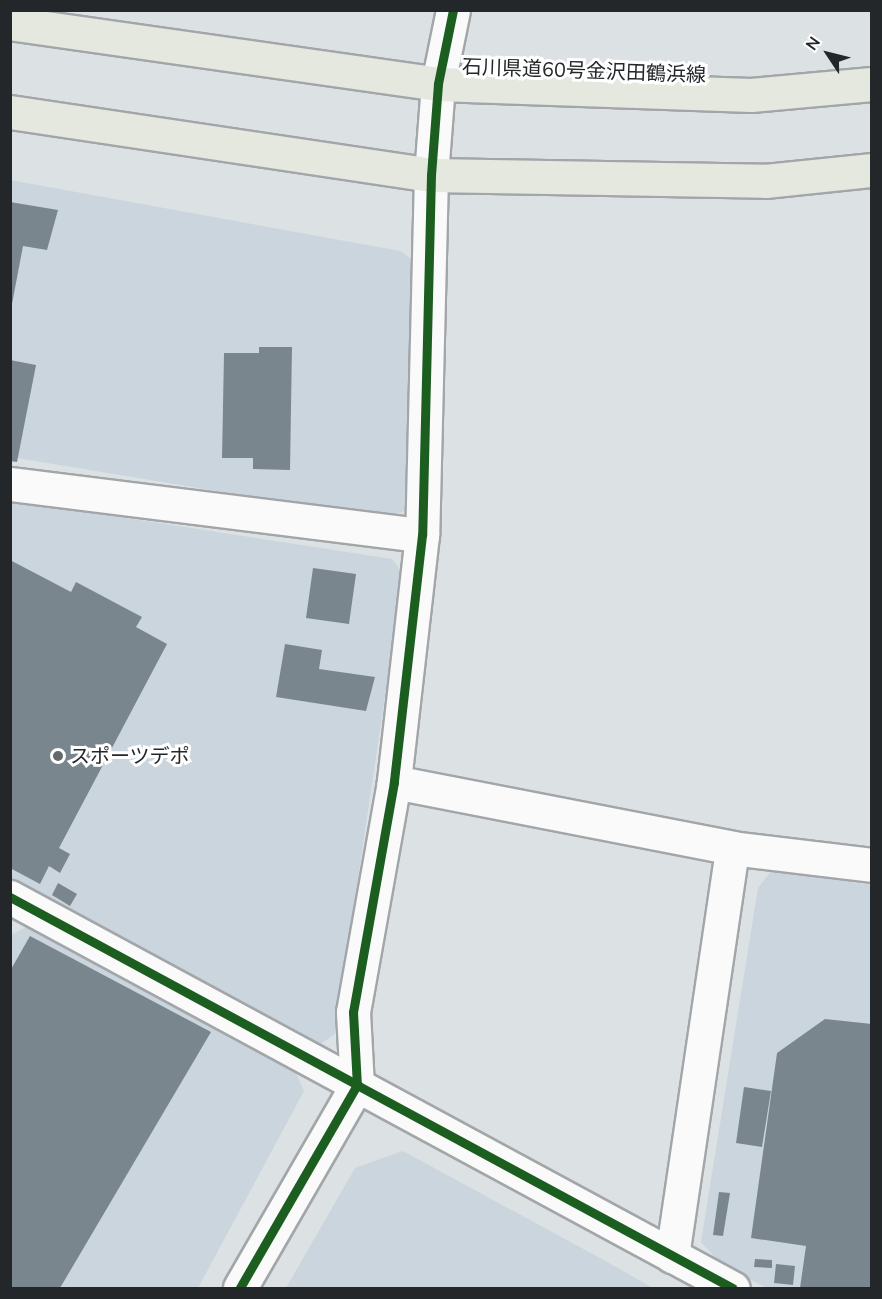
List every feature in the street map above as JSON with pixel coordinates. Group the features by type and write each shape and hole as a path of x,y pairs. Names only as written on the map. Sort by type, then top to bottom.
{"main road":[{"name":"石川県道60号金沢田鶴浜線","path":"10,23 438,84 751,95 872,84"},
{"path":"10,112 431,175 765,181 872,170"}],"street":[{"path":"240,1288 357,1085 353,1012 394,782 422,536 431,175 438,84 453,10"},
{"path":"10,484 422,536"},
{"path":"394,782 732,848 872,865"},
{"path":"672,1256 732,848"},
{"path":"10,897 732,1288"}],"shaded area":[{"path":"10,180 400,251 417,263 415,506 386,519 11,457"},
{"path":"10,500 392,559 403,574 335,1034 319,1045 11,879"},
{"path":"772,870 871,885 871,1288 767,1288 722,1265 701,1242 758,888"},
{"path":"27,927 296,1073 304,1091 198,1288 11,1288 10,935"},
{"path":"403,1151 653,1288 286,1288 355,1168"}],"building":[{"path":"10,202 58,210 47,250 23,246 12,304"},
{"path":"259,347 292,347 290,470 253,469 253,458 222,458 224,353 259,353"},
{"path":"10,360 36,365 17,462 10,461"},
{"name":"スポーツデポ","path":"10,560 71,592 76,582 142,617 136,627 167,644 59,848 70,854 60,873 49,866 40,884 10,868"},
{"path":"313,568 356,574 349,624 306,618"},
{"path":"285,644 322,650 319,669 375,677 366,711 276,697"},
{"path":"58,883 77,894 70,906 52,895"},
{"path":"30,936 211,1032 60,1288 10,1288 10,971"},
{"path":"825,1019 872,1024 872,1288 800,1288 806,1246 751,1238 777,1053"},
{"path":"744,1087 771,1091 762,1147 736,1143"},
{"path":"719,1192 730,1193 723,1236 713,1235"},
{"path":"755,1259 772,1260 772,1268 754,1267"},
{"path":"776,1264 795,1266 793,1285 774,1283"}],"cycle path":[{"path":"453,10 438,84 431,175 422,535 394,782 353,1012 357,1085 733,1288"},
{"path":"10,897 357,1085 240,1288"}],"place":[{"name":"スポーツデポ","path":"58,756"}]}
